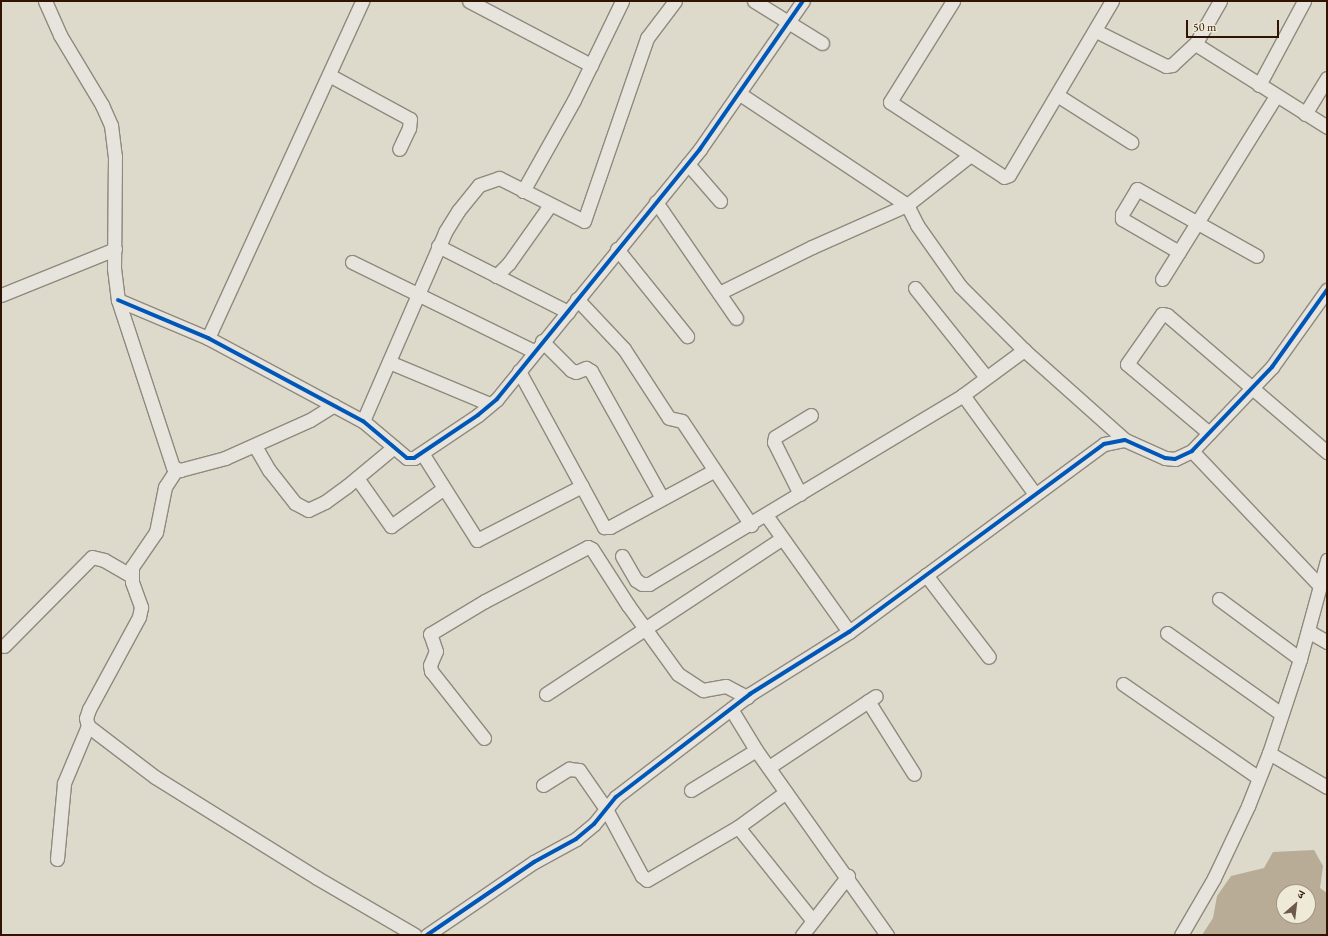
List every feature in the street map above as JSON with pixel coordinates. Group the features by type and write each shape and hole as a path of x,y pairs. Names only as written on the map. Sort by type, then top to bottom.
{"street":[{"path":"45,1 60,35 102,105 111,125 116,178 115,249 118,300 176,470"},
{"path":"208,338 362,1"},
{"path":"469,1 591,66"},
{"path":"523,190 591,66 622,1"},
{"path":"363,421 438,246 458,211 479,185 499,178 581,222 586,218 647,38 675,1"},
{"path":"754,1 822,43"},
{"path":"118,300 208,338 334,405 363,421 410,459 422,453 490,404 519,371 538,346 568,312 617,249 688,164 740,94 803,1"},
{"path":"954,1 890,102 1000,176 1009,175 1112,1"},
{"path":"1096,30 1166,66 1172,65 1196,43 1220,1"},
{"path":"1259,84 1304,1"},
{"path":"1196,43 1276,96 1327,127"},
{"path":"329,76 410,119 409,128 399,149"},
{"path":"1305,114 1327,78"},
{"path":"740,94 907,206 917,225 947,270 1024,350 1125,440 1165,458 1175,459 1192,451 1252,390 1327,290"},
{"path":"1057,95 1131,142"},
{"path":"1162,279 1276,96"},
{"path":"719,293 812,248 907,206 969,156"},
{"path":"688,164 720,201"},
{"path":"1179,252 1122,219 1122,214 1136,191 1142,190 1257,256"},
{"path":"656,202 736,318"},
{"path":"496,276 509,263 550,205"},
{"path":"438,246 568,312"},
{"path":"1,295 115,249"},
{"path":"617,249 688,336"},
{"path":"352,262 417,296 538,346 571,370 576,372 586,368 591,371 662,498"},
{"path":"915,288 986,377"},
{"path":"577,299 624,350 669,418 682,421 713,470 751,525"},
{"path":"1209,433 1127,364 1160,315 1167,316 1252,390 1327,452"},
{"path":"622,556 636,580 646,585 751,525 963,395 1024,350"},
{"path":"389,362 490,404"},
{"path":"519,371 582,486 601,524 607,528 713,470"},
{"path":"963,395 1036,494"},
{"path":"57,858 64,783 88,726 86,718 89,709 139,617 141,607 130,575 132,567 156,532 165,487 176,470 225,458 255,446 310,420 334,405"},
{"path":"800,494 774,442 775,437 811,415"},
{"path":"427,935 534,862 576,840 616,797 747,697 849,632 1104,444 1125,440"},
{"path":"255,446 269,470 295,503 308,510 325,502 357,478 394,446"},
{"path":"1192,451 1320,586"},
{"path":"422,453 474,538 480,540 582,486"},
{"path":"357,478 390,526 444,488"},
{"path":"766,515 781,539 849,632"},
{"path":"546,694 645,627 781,539"},
{"path":"484,738 430,668 436,654 430,634 437,628 588,547 592,549 678,674 688,682 703,690 726,686 747,697"},
{"path":"4,646 92,557 104,560 130,575"},
{"path":"1181,935 1214,878 1269,753 1280,713 1300,659 1327,560"},
{"path":"926,575 989,657"},
{"path":"1219,599 1300,659"},
{"path":"1308,631 1327,642"},
{"path":"1167,633 1280,713"},
{"path":"1123,684 1259,778"},
{"path":"769,767 872,699 914,774"},
{"path":"732,709 756,750 848,876 888,935"},
{"path":"88,726 155,777 317,878 415,935"},
{"path":"691,790 756,750"},
{"path":"1269,753 1327,787"},
{"path":"543,785 574,767 582,773 606,809 642,876 647,880 738,827 786,792"},
{"path":"738,827 813,921"},
{"path":"802,935 848,876"}],"shaded area":[{"path":"1314,850 1323,866 1320,888 1327,893 1327,935 1202,935 1213,918 1217,896 1231,876 1264,868 1273,852"}],"cycle path":[{"path":"118,300 208,338 363,421 407,458 414,458 478,415 497,399 700,149 803,1"},
{"path":"427,935 534,862 576,839 594,824 616,797 750,694 849,632 1104,444 1125,440 1165,458 1175,459 1192,451 1272,367 1327,290"}]}
